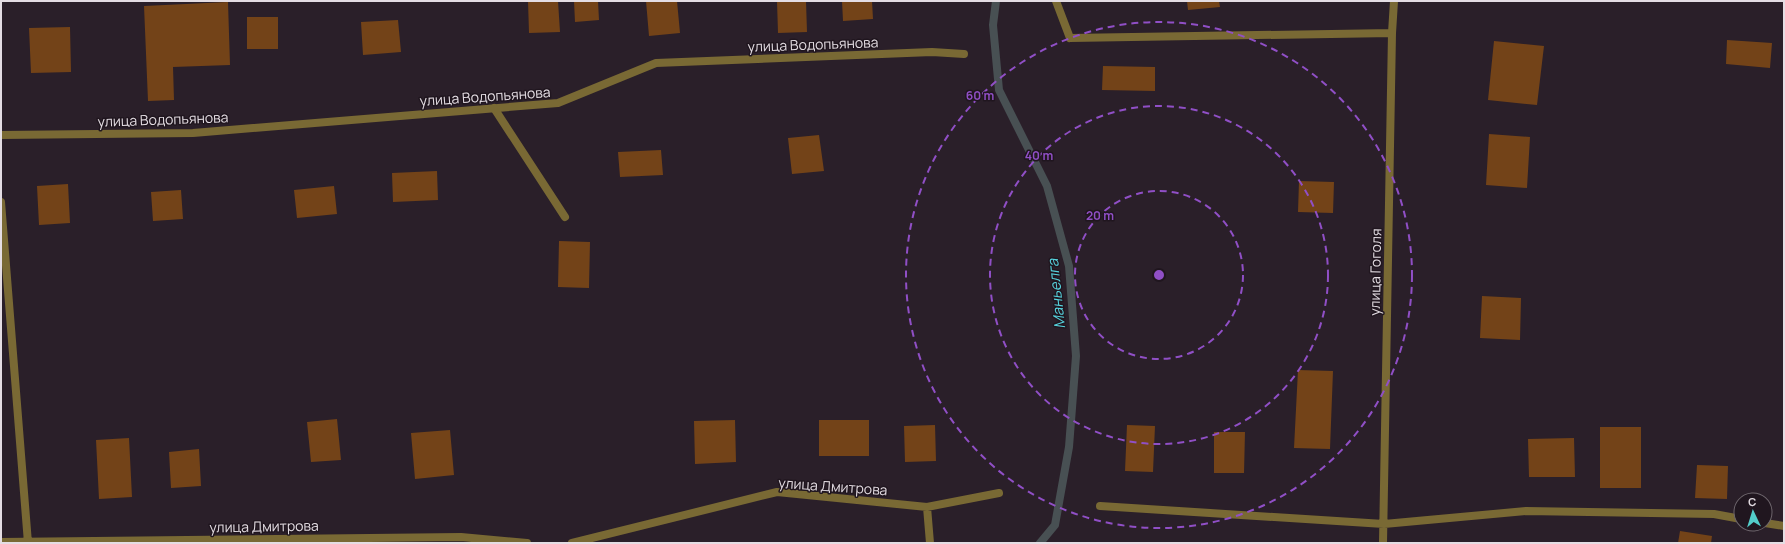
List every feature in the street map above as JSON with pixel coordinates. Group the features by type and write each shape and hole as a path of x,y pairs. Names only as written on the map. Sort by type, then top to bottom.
{"street":[{"path":"1056,1 1070,38 1392,33"},
{"name":"улица Гоголя","path":"1383,543 1392,33 1394,1"},
{"name":"улица Водопьянова","path":"1,135 193,133 558,103 656,63 932,52 964,54"},
{"path":"494,108 565,217"},
{"path":"1,202 28,543"},
{"name":"улица Дмитрова","path":"572,543 777,492 927,507 1000,493"},
{"path":"1100,506 1384,524 1526,511 1714,514 1733,518"},
{"path":"927,507 930,543"},
{"path":"1773,524 1784,526"},
{"name":"улица Дмитрова","path":"1,542 28,543 460,537 527,543"}],"building":[{"path":"528,1 558,1 560,32 529,33"},
{"path":"574,1 598,1 599,20 575,22"},
{"path":"646,1 677,1 680,33 649,36"},
{"path":"777,1 806,1 807,32 778,33"},
{"path":"842,1 872,1 873,19 843,21"},
{"path":"1187,1 1219,1 1220,7 1188,10"},
{"path":"228,2 230,65 173,67 174,100 148,101 144,6"},
{"path":"247,17 278,17 278,49 247,49"},
{"path":"398,20 401,52 363,55 361,22"},
{"path":"70,27 71,72 31,73 29,28"},
{"path":"1727,40 1772,43 1770,68 1726,64"},
{"path":"1494,41 1544,46 1537,105 1488,100"},
{"path":"1103,66 1155,67 1155,91 1102,90"},
{"path":"1489,134 1530,137 1527,188 1486,185"},
{"path":"819,135 824,171 792,174 788,138"},
{"path":"661,150 663,175 620,177 618,152"},
{"path":"437,171 438,200 393,202 392,173"},
{"path":"1299,181 1334,182 1333,213 1298,212"},
{"path":"68,184 70,223 39,225 37,186"},
{"path":"334,186 337,214 297,218 294,190"},
{"path":"181,190 183,219 153,221 151,192"},
{"path":"559,241 590,242 589,288 558,287"},
{"path":"1482,296 1521,298 1520,340 1480,338"},
{"path":"1298,370 1333,371 1330,449 1294,448"},
{"path":"337,419 341,460 311,462 307,422"},
{"path":"735,420 736,462 695,464 694,421"},
{"path":"819,420 869,420 869,456 819,456"},
{"path":"935,425 936,461 905,462 904,426"},
{"path":"1127,425 1155,426 1153,472 1125,471"},
{"path":"1600,427 1641,427 1641,488 1600,488"},
{"path":"450,430 454,475 415,479 411,433"},
{"path":"1214,432 1245,432 1244,473 1214,473"},
{"path":"129,438 132,497 99,499 96,440"},
{"path":"1574,438 1575,477 1529,477 1528,439"},
{"path":"199,449 201,486 171,488 169,452"},
{"path":"1697,465 1728,466 1727,499 1695,498"},
{"path":"1680,531 1712,536 1711,543 1678,543"}],"waterway":[{"name":"Маньелга","path":"996,1 993,25 999,90 1047,186 1069,266 1076,356 1069,447 1055,525 1040,543"}]}
